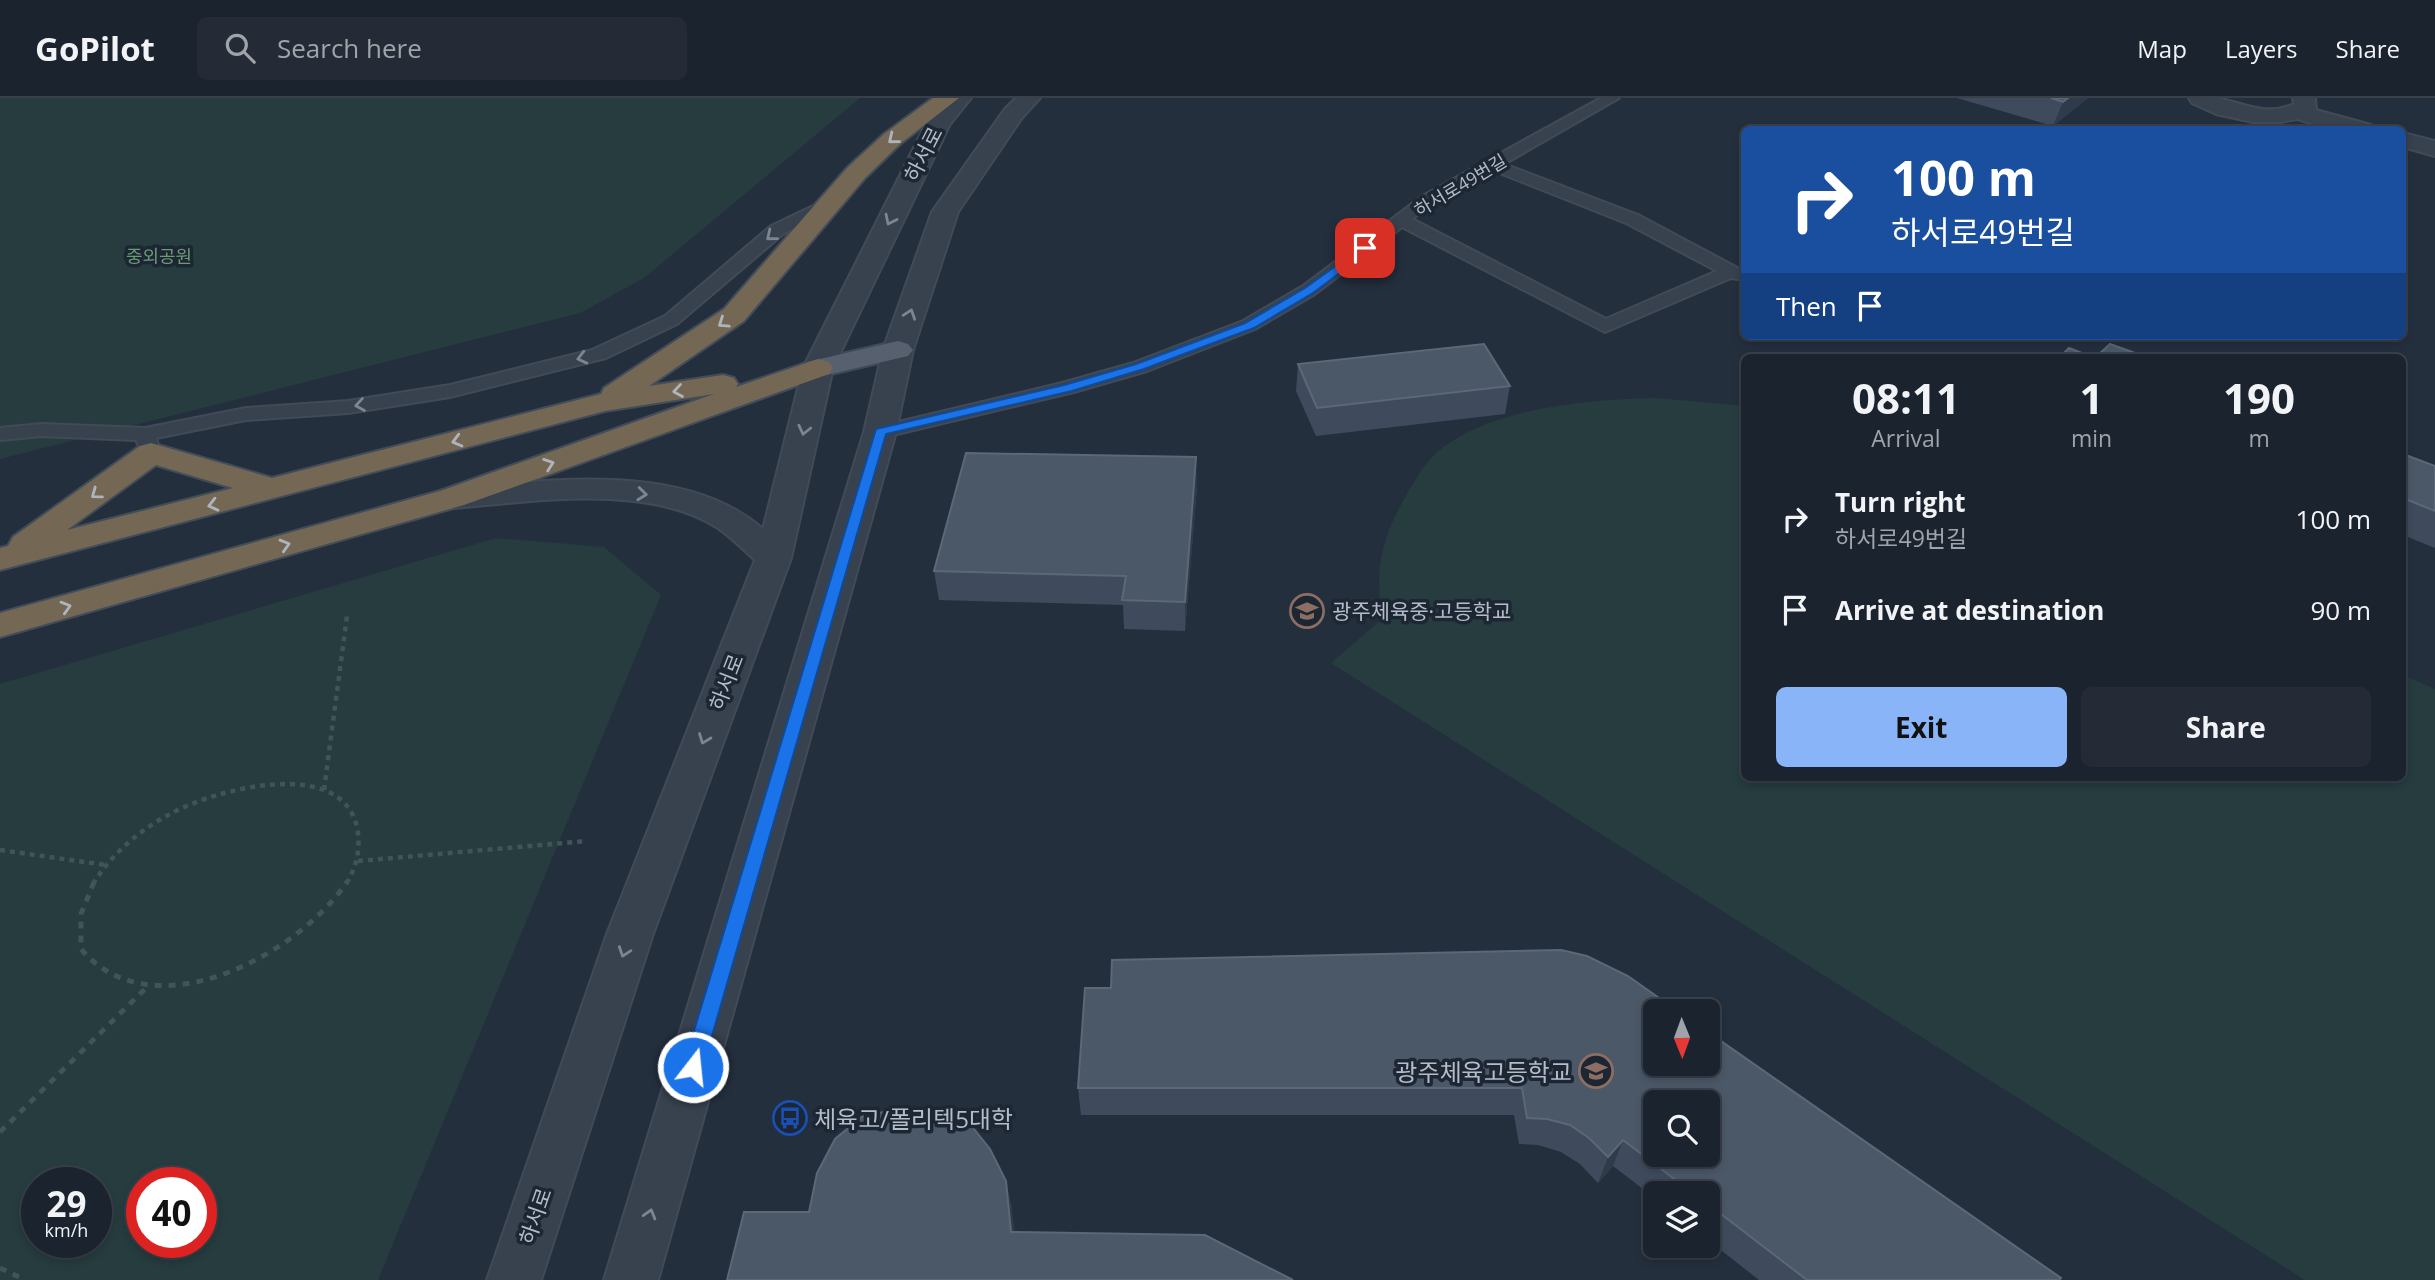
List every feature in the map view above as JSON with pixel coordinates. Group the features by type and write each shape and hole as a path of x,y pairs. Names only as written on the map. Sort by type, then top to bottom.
{"highway":[{"path":"604,402 734,315 856,173 892,139 948,98"},
{"path":"5,558 604,402 818,369"},
{"path":"0,625 452,498 818,369"},
{"path":"5,558 148,444 274,489"}],"main road":[{"path":"818,369 898,350"}],"street":[{"name":"하서로","path":"514,1280 630,934 773,558 818,369 939,121 960,98"},
{"path":"631,1280 880,432 898,350 945,212 1013,114 1029,98"},
{"path":"2200,98 2244,113 2265,116 2301,105 2353,126"},
{"path":"2406,141 2435,149"},
{"path":"452,498 596,489 666,496 724,517 773,558"}],"lane":[{"name":"하서로49번길","path":"880,432 1068,388 1140,367 1249,325 1309,290 1403,221 1427,200 1612,98"},
{"path":"1492,165 1632,219 1738,275"},
{"path":"0,434 42,430 148,444 246,414 348,407 450,391 599,354 671,320 777,230 830,203"},
{"path":"1403,221 1605,326 1738,275"}],"path":[{"path":"324,790 347,616"},
{"path":"289,783 324,790 349,806 360,831 358,860 340,893 310,925 269,954 224,974 175,985 133,984 100,970 80,946 79,915 93,882 121,848 159,820 203,798 248,785 289,783"},
{"path":"358,860 587,841"},
{"path":"0,850 107,865"},
{"path":"0,1132 150,984"},
{"path":"0,1268 25,1280"}],"green space":[{"name":"중외공원","path":"0,98 860,98 644,278 580,313 0,459"},
{"path":"1655,398 1741,406 1741,781 2406,781 2406,676 2435,689 2435,1280 2305,1280 1331,663 1382,619 1379,577 1386,538 1414,482 1436,453 1483,425 1511,416 1600,401"},
{"path":"496,538 604,547 661,595 378,1280 0,1280 0,684"}],"building":[{"path":"2051,98 2068,98 2063,102"},
{"path":"1484,344 1510,386 1317,408 1298,364"},
{"path":"2110,344 2138,354 2099,354"},
{"path":"2069,348 2084,354 2063,354"},
{"path":"966,453 1196,457 1185,602 1122,600 1126,576 934,571"},
{"path":"2406,455 2435,466 2435,511 2406,499"},
{"path":"1561,950 1587,956 1628,976 1661,999 1643,999 1643,1076 1720,1076 1720,1040 2061,1278 1807,1280 1720,1213 1720,1181 1677,1181 1658,1167 1720,1167 1720,1090 1643,1090 1643,1155 1623,1140 1608,1157 1589,1138 1570,1125 1547,1119 1527,1118 1522,1088 1078,1088 1085,988 1111,988 1112,960"},
{"path":"905,1108 941,1109 970,1124 990,1149 1006,1181 1011,1232 1205,1235 1293,1280 727,1280 744,1212 809,1212 817,1173 835,1139 863,1116"}],"place":[{"name":"광주체육중·고등학교","path":"1307,611"},
{"name":"광주체육고등학교","path":"1596,1071"},
{"name":"체육고/폴리텍5대학","path":"790,1118"}],"route":[{"path":"693,1067 880,432 1068,388 1140,367 1196,346 1249,325 1309,290 1365,248"}]}
